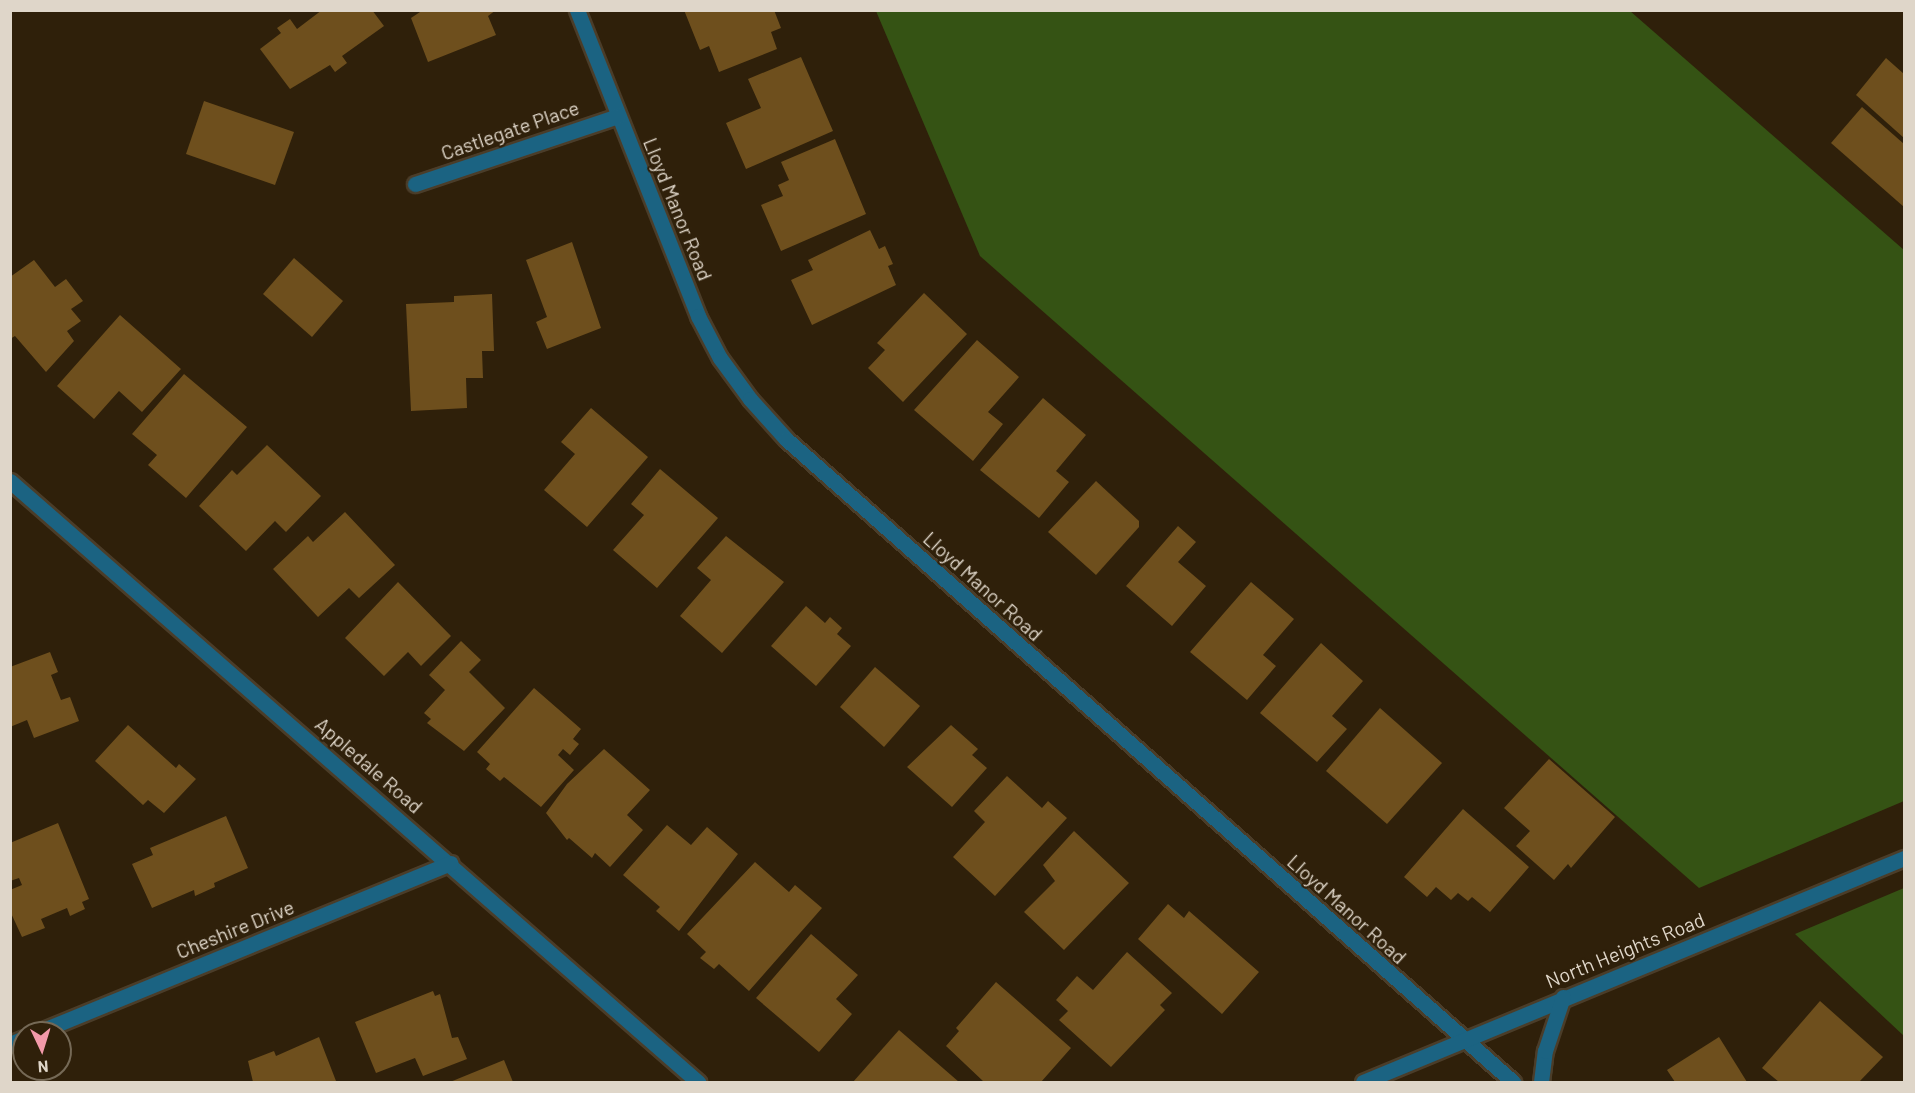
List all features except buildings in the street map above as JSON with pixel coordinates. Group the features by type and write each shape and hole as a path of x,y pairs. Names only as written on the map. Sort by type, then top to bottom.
{"street":[{"name":"Lloyd Manor Road","path":"577,10 618,116 714,347 750,399 786,439 1513,1083"},
{"name":"Castlegate Place","path":"415,184 618,116"},
{"name":"Appledale Road","path":"10,481 450,863 698,1083"},
{"name":"North Heights Road","path":"1363,1083 1563,997 1905,858"},
{"name":"Cheshire Drive","path":"65,1021 450,863"},
{"path":"1541,1083 1545,1050 1563,997"}],"green space":[{"path":"876,11 1630,11 1904,250 1904,801 1699,888 980,256"},
{"path":"1904,888 1904,1036 1795,934"}]}
